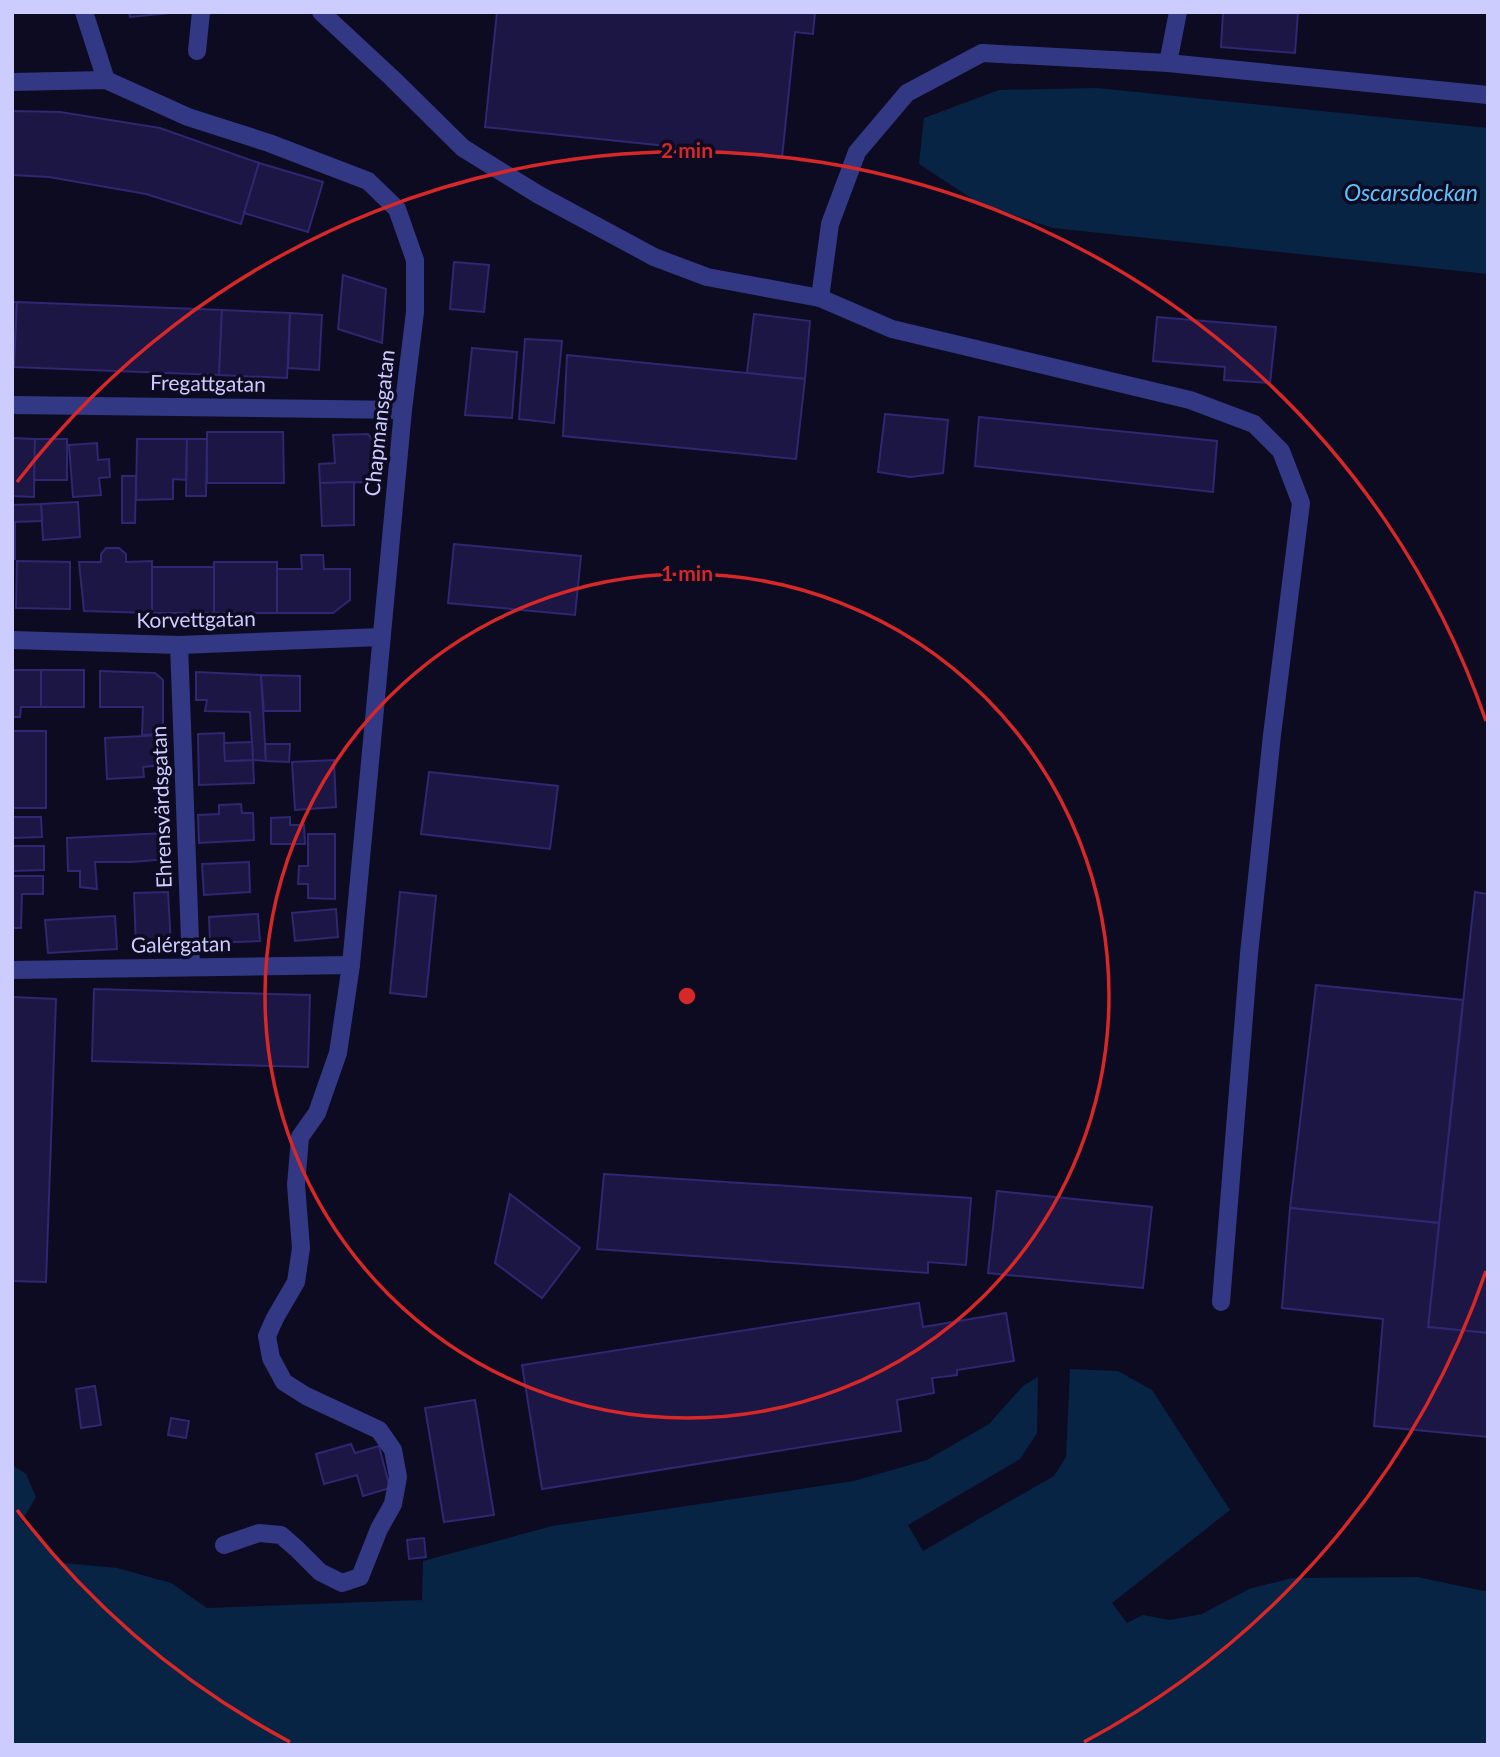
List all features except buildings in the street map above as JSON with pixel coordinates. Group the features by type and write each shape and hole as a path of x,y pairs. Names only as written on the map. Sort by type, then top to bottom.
{"street":[{"path":"12,82 106,80 84,12"},
{"path":"197,51 201,12"},
{"path":"321,12 463,148 539,195 654,257 708,276 820,299 892,329 1190,400 1254,424 1281,451 1301,503 1272,735 1249,954 1221,1302"},
{"path":"1168,63 1178,12"},
{"path":"820,299 830,224 857,152 907,93 982,53 1168,63 1488,94"},
{"name":"Chapmansgatan","path":"106,80 188,117 269,143 368,181 397,209 415,260 415,312 403,410 351,965 338,1053 317,1112 300,1137 296,1185 302,1248 296,1282 267,1336 271,1358 284,1382 306,1396 379,1430 393,1450 398,1477 393,1504 360,1577 342,1583 320,1573 281,1535 259,1533 225,1545"},
{"name":"Fregattgatan","path":"12,405 403,410"},
{"name":"Korvettgatan","path":"12,640 179,645 381,637"},
{"name":"Ehrensvärdsgatan","path":"179,645 191,967"},
{"name":"Galérgatan","path":"12,970 351,965"}],"water":[{"name":"Oscarsdockan","path":"1097,88 1488,128 1488,274 1053,228 980,204 919,164 924,118 999,90"},
{"path":"1070,1369 1118,1371 1152,1390 1230,1510 1112,1603 1127,1623 1143,1615 1170,1620 1202,1614 1249,1589 1292,1578 1417,1577 1488,1590 1488,1745 12,1745 12,1465 26,1474 36,1497 22,1521 63,1563 117,1568 171,1583 207,1608 422,1600 423,1561 552,1526 854,1481 927,1460 989,1424 1023,1386 1038,1377 1037,1433 1020,1459 908,1525 923,1551 1054,1476 1066,1457"}]}
